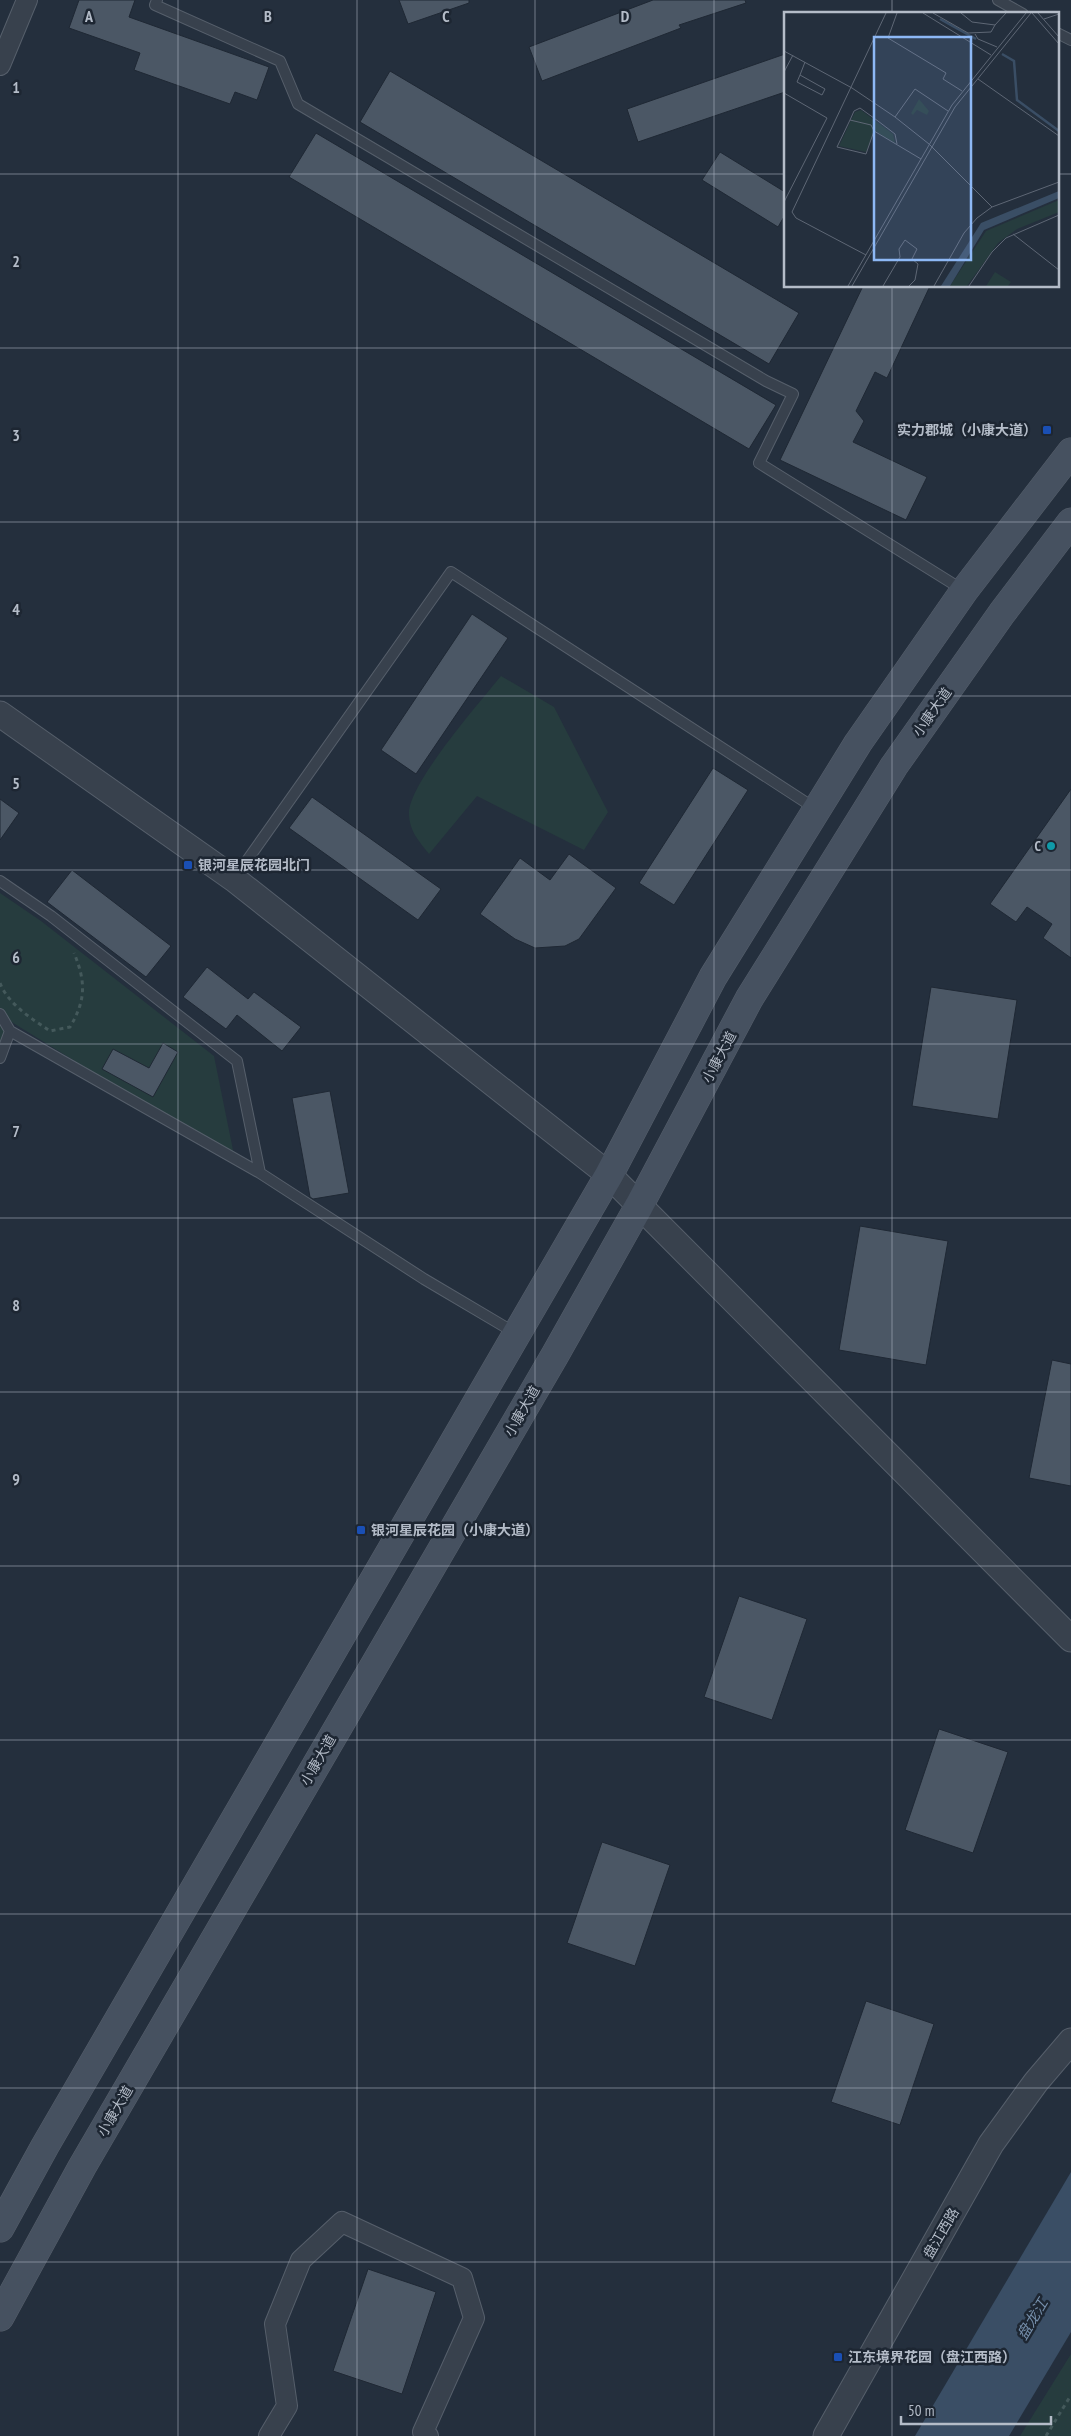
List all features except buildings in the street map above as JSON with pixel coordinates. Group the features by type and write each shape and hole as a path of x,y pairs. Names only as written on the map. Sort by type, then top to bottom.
{"main road":[{"path":"0,2228 173,1925 609,1175 713,977 858,743 964,591 1071,452"},
{"name":"小康大道","path":"0,2317 82,2167 555,1356 639,1206 749,999 894,766 1002,613 1071,522"}],"street":[{"path":"0,66 27,0"},
{"path":"0,714 234,879 609,1175 1071,1640"},
{"name":"盘江西路","path":"826,2436 991,2144 1036,2082 1071,2042"},
{"path":"269,2436 287,2406 275,2324 301,2260 342,2222 462,2278 474,2318 423,2432 428,2436"}],"lane":[{"path":"157,0 155,5 280,61 298,104 766,381 793,394 759,463 964,591"},
{"path":"998,0 1019,12"},
{"path":"1058,33 1071,40"},
{"path":"234,879 451,572 816,809"},
{"path":"0,881 51,916 237,1062 260,1173"},
{"path":"0,1014 10,1032 260,1173 424,1279 518,1334"},
{"path":"0,1058 10,1032"}],"path":[{"path":"0,983 11,1000 29,1017 50,1031 70,1028 80,1010 83,989 80,967 72,946"},
{"path":"1046,2436 1071,2395"}],"green space":[{"path":"501,676 554,707 608,812 584,850 477,796 429,854 413,830 409,813 412,800 420,783 447,743"},
{"path":"0,893 41,921 214,1056 235,1160 10,1021 0,1044"},
{"path":"1071,2354 1071,2436 1020,2436"}],"water":[{"name":"盘龙江","path":"1071,2172 1071,2332 1009,2436 915,2436"}],"place":[{"name":"实力郡城（小康大道）","path":"1047,430"},
{"name":"C","path":"1051,846"},
{"name":"银河星辰花园北门","path":"188,865"},
{"name":"银河星辰花园（小康大道）","path":"361,1530"},
{"name":"江东境界花园（盘江西路）","path":"838,2357"}]}
